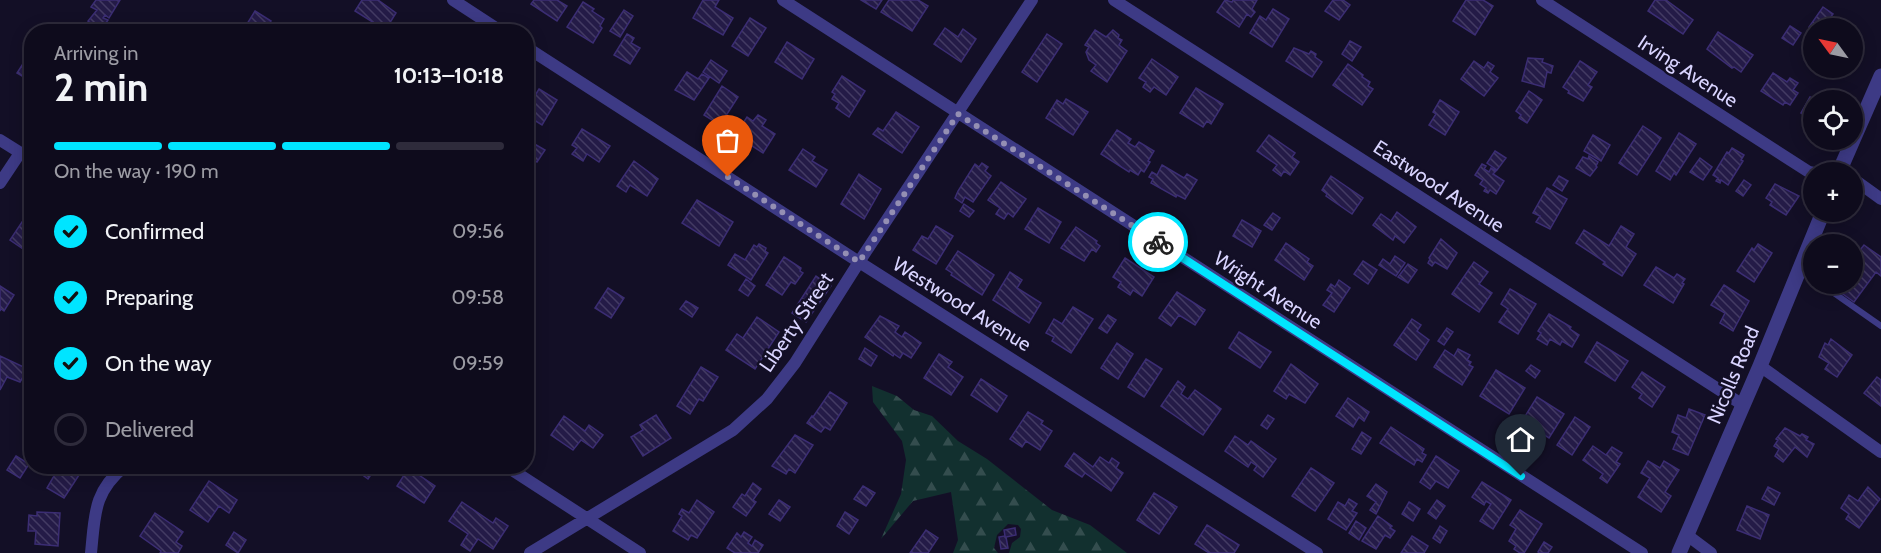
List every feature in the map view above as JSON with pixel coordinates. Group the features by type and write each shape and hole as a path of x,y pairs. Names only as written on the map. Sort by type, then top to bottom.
{"street":[{"path":"453,0 490,24"},
{"name":"Wright Avenue","path":"783,0 1642,553"},
{"name":"Liberty Street","path":"530,553 733,430 767,399 795,363 1032,0"},
{"name":"Eastwood Avenue","path":"1114,0 1743,405"},
{"name":"Irving Avenue","path":"1542,0 1803,167"},
{"name":"Westwood Avenue","path":"534,52 1317,553"},
{"path":"1843,162 1881,76"},
{"path":"0,140 24,155"},
{"path":"0,183 24,161"},
{"path":"1863,186 1881,199"},
{"name":"Nicolls Road","path":"1679,553 1761,366 1819,222"},
{"path":"1761,366 1881,452"},
{"path":"91,553 95,507 107,484 117,474"},
{"path":"518,474 640,553"},
{"path":"1686,535 1711,553"}],"lane":[{"path":"1835,294 1881,326"}],"green space":[{"path":"872,386 897,396 914,410 932,416 958,441 987,459 1052,510 1090,525 1127,553 1009,553 1012,543 1020,537 1021,529 1018,525 1008,524 997,535 994,548 998,553 953,553 958,540 951,492 913,501 881,539 901,494 906,460 902,441 873,402"}],"building":[{"path":"96,0 120,0 109,18 105,15 103,18 108,20 105,24 92,24 88,21 97,10 91,7"},
{"path":"362,0 378,0 396,13 389,24 376,24 355,11"},
{"path":"534,0 557,0 567,6 557,21 531,4"},
{"path":"703,0 719,0 715,7 733,18 723,35 693,18"},
{"path":"861,0 882,0 876,9"},
{"path":"889,0 918,0 928,6 912,31 881,12"},
{"path":"1225,0 1232,2 1233,0 1257,0 1252,9 1255,12 1251,17 1247,14 1239,27 1217,12"},
{"path":"1333,0 1343,0 1350,5 1339,20 1325,11"},
{"path":"1466,0 1483,0 1493,6 1475,35 1453,21"},
{"path":"1655,0 1666,0 1693,20 1683,34 1648,11"},
{"path":"583,2 604,19 600,26 602,28 593,43 567,27"},
{"path":"1823,7 1833,14 1830,18 1815,18"},
{"path":"1273,9 1289,19 1272,47 1250,33 1260,16 1266,20"},
{"path":"624,10 633,16 620,37 610,31"},
{"path":"255,11 271,21 269,24 247,24"},
{"path":"750,18 766,28 748,56 732,46"},
{"path":"1790,26 1801,33 1793,45 1782,38"},
{"path":"945,28 958,37 963,29 976,39 961,62 934,44"},
{"path":"1095,30 1106,37 1113,30 1122,40 1119,45 1127,51 1107,82 1091,71 1096,65 1089,60 1086,52 1089,47 1085,45"},
{"path":"1718,32 1753,55 1741,72 1707,49"},
{"path":"627,34 634,38 631,43 640,48 630,64 614,55"},
{"path":"1047,34 1062,44 1037,82 1022,72"},
{"path":"1350,41 1361,47 1352,61 1342,54"},
{"path":"787,42 814,59 802,79 775,62"},
{"path":"1294,48 1309,54 1311,51 1322,62 1312,77 1286,61"},
{"path":"1528,58 1543,59 1542,62 1553,66 1551,73 1547,72 1544,87 1522,81"},
{"path":"1152,59 1178,77 1166,95 1154,87 1150,92 1143,87 1146,82 1139,78"},
{"path":"711,60 727,71 719,83 703,72"},
{"path":"1474,61 1484,68 1488,62 1494,66 1490,72 1498,78 1484,96 1461,79"},
{"path":"1580,61 1597,72 1588,85 1592,87 1583,101 1568,93 1569,91 1563,87"},
{"path":"24,62 24,77 17,73"},
{"path":"1348,64 1370,82 1368,86 1373,89 1362,105 1333,85"},
{"path":"687,72 698,79 702,74 709,78 694,100 675,90"},
{"path":"1773,73 1787,82 1790,78 1798,83 1793,90 1798,93 1790,105 1785,102 1783,105 1761,91"},
{"path":"842,76 865,91 849,117 836,108 839,103 832,99 835,94 832,92"},
{"path":"722,86 738,97 720,125 704,115"},
{"path":"1196,88 1223,104 1211,124 1207,121 1203,127 1180,113"},
{"path":"539,89 557,100 542,125 534,120 534,97"},
{"path":"1529,91 1542,100 1527,123 1519,118 1521,115 1516,111"},
{"path":"1066,99 1088,112 1073,135 1046,118 1057,100 1063,104"},
{"path":"1440,100 1459,112 1445,135 1429,125 1436,114 1433,112"},
{"path":"896,112 919,127 902,153 873,134 878,128 883,131"},
{"path":"758,115 766,120 762,126 775,134 763,153 735,135 747,117 753,121"},
{"path":"1643,126 1661,138 1637,175 1619,163"},
{"path":"582,129 610,146 599,162 587,154 583,161 572,154 577,148 572,145"},
{"path":"1117,130 1131,139 1128,143 1135,147 1139,142 1154,151 1144,172 1141,170 1138,175 1130,170 1129,172 1101,154"},
{"path":"1679,133 1696,144 1676,175 1674,173 1670,180 1656,171"},
{"path":"1269,135 1295,153 1292,157 1299,162 1290,175 1284,171 1281,176 1273,170 1277,165 1257,151"},
{"path":"1593,135 1610,145 1601,161 1584,151"},
{"path":"534,144 545,150 537,162 534,160"},
{"path":"1732,148 1744,155 1741,160 1743,161 1728,185 1721,180 1720,183 1716,181 1718,178 1713,175"},
{"path":"803,149 815,157 812,161 827,170 816,187 789,170"},
{"path":"1495,151 1506,158 1497,170 1487,163"},
{"path":"1589,156 1598,162 1590,176 1576,168 1583,157 1588,159"},
{"path":"1700,158 1712,167 1703,180 1690,172"},
{"path":"634,161 658,179 647,196 630,185 626,192 617,186"},
{"path":"982,163 988,167 985,171 991,176 973,202 965,197 962,203 955,198 958,191 975,164 979,167"},
{"path":"1482,164 1489,172 1491,168 1496,171 1493,174 1504,181 1496,194 1490,190 1488,193 1484,191 1486,188 1480,184 1483,180 1475,175"},
{"path":"1162,165 1184,178 1187,174 1197,180 1185,199 1177,195 1176,197 1151,183 1153,179 1149,177 1152,172 1157,175"},
{"path":"859,174 881,189 864,219 841,204"},
{"path":"1331,176 1363,198 1352,214 1326,196 1327,194 1322,190"},
{"path":"1559,176 1568,181 1562,191 1553,185"},
{"path":"1744,180 1751,185 1743,196 1736,191"},
{"path":"1001,182 1026,199 1013,217 1008,213 1004,219 996,214 1000,208 988,200"},
{"path":"1775,184 1799,196 1786,215 1770,205 1772,202 1766,198"},
{"path":"1547,188 1567,199 1550,229 1536,222 1540,216 1533,213"},
{"path":"697,200 733,222 719,246 682,223"},
{"path":"964,204 974,211 969,217 960,211"},
{"path":"1038,208 1061,222 1049,243 1025,229"},
{"path":"1397,212 1416,227 1404,243 1395,236 1393,240 1373,225 1381,214 1391,221"},
{"path":"1273,213 1280,218 1272,230 1264,225"},
{"path":"24,219 24,250 10,240"},
{"path":"1242,220 1261,231 1252,247 1233,236"},
{"path":"936,226 953,236 936,264 913,250 922,236 928,239"},
{"path":"1621,226 1634,234 1626,247 1636,254 1622,276 1576,243 1584,230 1609,246"},
{"path":"1076,227 1097,241 1096,243 1100,246 1096,252 1092,249 1084,261 1061,248"},
{"path":"1441,239 1457,253 1447,269 1435,262 1432,266 1428,263"},
{"path":"1286,243 1309,259 1307,262 1313,266 1304,280 1275,260"},
{"path":"759,244 766,248 765,251 768,253 751,280 728,265 735,254 745,260 754,245 757,247"},
{"path":"1758,244 1772,253 1754,282 1737,271 1752,248 1754,250"},
{"path":"1863,246 1881,257 1881,276 1876,272 1863,290"},
{"path":"958,251 994,275 982,295 951,275 952,273 946,269"},
{"path":"1395,256 1405,263 1396,276 1379,265 1383,259 1390,264"},
{"path":"784,257 801,268 800,271 803,273 795,284 791,282 782,295 766,285"},
{"path":"1125,258 1154,277 1142,296 1133,290 1130,295 1118,287 1121,282 1113,277"},
{"path":"1363,261 1377,270 1368,284 1354,274"},
{"path":"1474,262 1488,272 1479,284 1492,293 1479,312 1452,294"},
{"path":"1408,264 1417,270 1408,283 1398,277"},
{"path":"1656,267 1674,278 1677,274 1685,279 1673,303 1644,285"},
{"path":"1010,272 1022,280 1017,288 1041,303 1029,323 993,300"},
{"path":"816,276 831,286 806,322 792,313"},
{"path":"746,279 755,286 748,296 739,290"},
{"path":"1339,280 1350,288 1334,312 1323,305 1332,293 1327,290 1331,284 1335,287"},
{"path":"1724,285 1749,301 1733,331 1720,323 1725,313 1711,305"},
{"path":"0,286 14,295 4,311 1,309 0,311"},
{"path":"608,288 624,298 611,318 595,308"},
{"path":"1510,289 1536,304 1518,334 1499,322 1508,309 1501,304"},
{"path":"1177,292 1205,310 1195,325 1179,315 1171,326 1159,318"},
{"path":"1843,294 1860,294 1854,302"},
{"path":"686,301 698,308 692,317 680,309"},
{"path":"1073,307 1093,319 1071,353 1052,341 1054,337 1046,333 1054,319 1062,324"},
{"path":"1549,314 1571,327 1570,329 1579,335 1572,347 1562,341 1560,345 1550,339 1547,345 1537,339 1541,333 1538,331"},
{"path":"1108,315 1116,320 1107,333 1099,328"},
{"path":"880,316 899,326 895,332 902,337 905,332 921,343 911,358 903,353 900,358 894,354 893,356 865,337"},
{"path":"757,317 779,332 755,369 726,350 737,334 743,338"},
{"path":"1412,319 1421,325 1417,331 1429,340 1416,360 1394,345"},
{"path":"1447,328 1453,332 1444,345 1438,341"},
{"path":"1239,332 1271,352 1260,368 1229,348"},
{"path":"1831,339 1852,355 1837,377 1825,369 1829,363 1819,357 1825,343 1828,345"},
{"path":"1597,342 1628,361 1615,381 1585,362"},
{"path":"1117,343 1133,354 1118,379 1101,368"},
{"path":"865,348 877,356 871,366 859,359"},
{"path":"1458,349 1470,355 1467,360 1473,367 1462,385 1434,367 1445,350 1454,356"},
{"path":"939,354 952,362 948,367 963,377 951,395 924,378"},
{"path":"0,356 24,367 24,376 20,382 7,377 0,390"},
{"path":"1146,359 1162,369 1144,397 1128,387"},
{"path":"1291,364 1318,384 1305,403 1289,394 1286,399 1274,391"},
{"path":"1531,365 1540,371 1535,378 1526,371"},
{"path":"701,367 718,377 703,401 699,399 690,414 677,406"},
{"path":"1496,370 1525,388 1509,414 1480,396"},
{"path":"1642,372 1665,387 1652,407 1639,398 1642,394 1632,387"},
{"path":"1877,377 1881,380 1881,406 1864,393"},
{"path":"981,379 1007,396 997,412 971,395"},
{"path":"1178,381 1185,387 1181,394 1188,399 1195,390 1221,409 1203,435 1161,406"},
{"path":"830,392 847,403 830,430 825,427 821,432 807,423"},
{"path":"1537,397 1564,414 1549,438 1522,421"},
{"path":"1348,398 1369,412 1364,421 1359,417 1353,427 1336,416"},
{"path":"1689,409 1705,415 1688,455 1673,449 1679,435 1672,432 1678,415 1686,418"},
{"path":"1028,412 1043,421 1041,424 1052,431 1040,450 1026,441 1022,447 1010,439"},
{"path":"656,415 671,438 643,456 631,437 643,430 640,425"},
{"path":"1268,415 1274,419 1267,429 1261,425"},
{"path":"564,416 585,431 589,425 603,435 593,448 581,440 573,450 551,435"},
{"path":"1575,417 1590,427 1572,455 1557,445"},
{"path":"1391,427 1424,449 1422,453 1426,455 1422,462 1417,459 1414,465 1380,443"},
{"path":"1785,428 1800,436 1802,434 1808,437 1806,440 1814,444 1807,457 1795,447 1783,462 1775,456 1779,449 1774,446 1778,440 1776,439"},
{"path":"1362,432 1371,438 1361,454 1352,449"},
{"path":"795,435 813,445 795,473 789,469 786,474 772,466"},
{"path":"1235,436 1248,445 1251,441 1276,459 1263,477 1254,470 1257,466 1251,462 1248,467 1225,451"},
{"path":"1593,446 1606,455 1612,447 1622,453 1616,462 1620,464 1607,483 1600,478 1603,474 1583,460"},
{"path":"1074,453 1093,467 1100,457 1109,463 1112,458 1119,463 1116,468 1123,473 1111,491 1085,473 1082,477 1065,466"},
{"path":"16,456 24,461 24,472 20,478 7,470"},
{"path":"1436,456 1459,471 1448,488 1436,481 1430,489 1420,482"},
{"path":"1648,461 1660,468 1664,461 1679,470 1665,492 1671,496 1661,512 1638,497 1650,478 1641,473"},
{"path":"1311,468 1334,483 1315,511 1292,496"},
{"path":"51,474 80,474 64,498 47,488 54,476"},
{"path":"361,474 371,474 368,479"},
{"path":"405,474 417,474 435,486 424,503 397,486"},
{"path":"209,481 237,500 229,513 219,506 208,522 190,510"},
{"path":"1482,482 1511,500 1493,529 1480,521 1491,504 1486,501 1484,505 1472,497"},
{"path":"753,483 761,489 753,500 756,502 746,516 733,507 742,494 745,496"},
{"path":"1376,484 1387,492 1376,514 1370,510 1376,502 1367,496"},
{"path":"863,486 875,493 866,506 854,499"},
{"path":"1768,487 1780,493 1774,505 1762,499"},
{"path":"1868,487 1880,499 1859,528 1846,519 1849,514 1841,508 1849,495 1858,501"},
{"path":"1154,493 1177,507 1159,534 1137,520"},
{"path":"1349,499 1357,504 1352,511 1357,513 1346,530 1328,519 1338,502 1345,506"},
{"path":"697,500 714,512 697,538 691,535 688,540 673,531 682,516 679,514 682,509 689,513"},
{"path":"779,500 790,507 780,521 769,514"},
{"path":"1437,500 1445,506 1436,519 1428,513"},
{"path":"462,502 493,523 496,518 508,526 493,549 478,539 470,551 461,545 468,534 449,521"},
{"path":"1409,502 1420,509 1413,521 1402,514"},
{"path":"1747,506 1769,515 1760,539 1737,530"},
{"path":"1520,510 1542,524 1524,553 1514,549 1516,546 1509,541 1516,529 1510,525"},
{"path":"37,512 60,513 58,546 35,544 36,531 28,531 29,515 37,516"},
{"path":"845,512 858,520 849,534 837,526"},
{"path":"155,513 183,532 176,542 182,546 178,553 160,553 161,551 140,536"},
{"path":"1378,516 1395,531 1390,538 1385,535 1376,549 1362,541"},
{"path":"1356,521 1366,528 1359,540 1349,533"},
{"path":"1207,525 1239,545 1234,553 1209,553 1195,544"},
{"path":"1440,526 1447,531 1440,543 1433,538"},
{"path":"1015,528 1016,535 1006,537 1008,548 1001,549 999,537 1005,536 1004,530"},
{"path":"926,530 938,538 928,553 910,553"},
{"path":"234,532 246,540 238,553 226,545"},
{"path":"744,532 752,537 748,543 752,546 755,540 763,545 758,553 735,553 727,548 737,533 741,537"},
{"path":"1412,536 1428,546 1424,553 1401,553"},
{"path":"1544,542 1552,547 1548,553 1539,553 1538,552"}],"way so far":[{"path":"728,177 859,262 958,114 1158,242"}],"route":[{"path":"1158,242 1521,476"}]}
